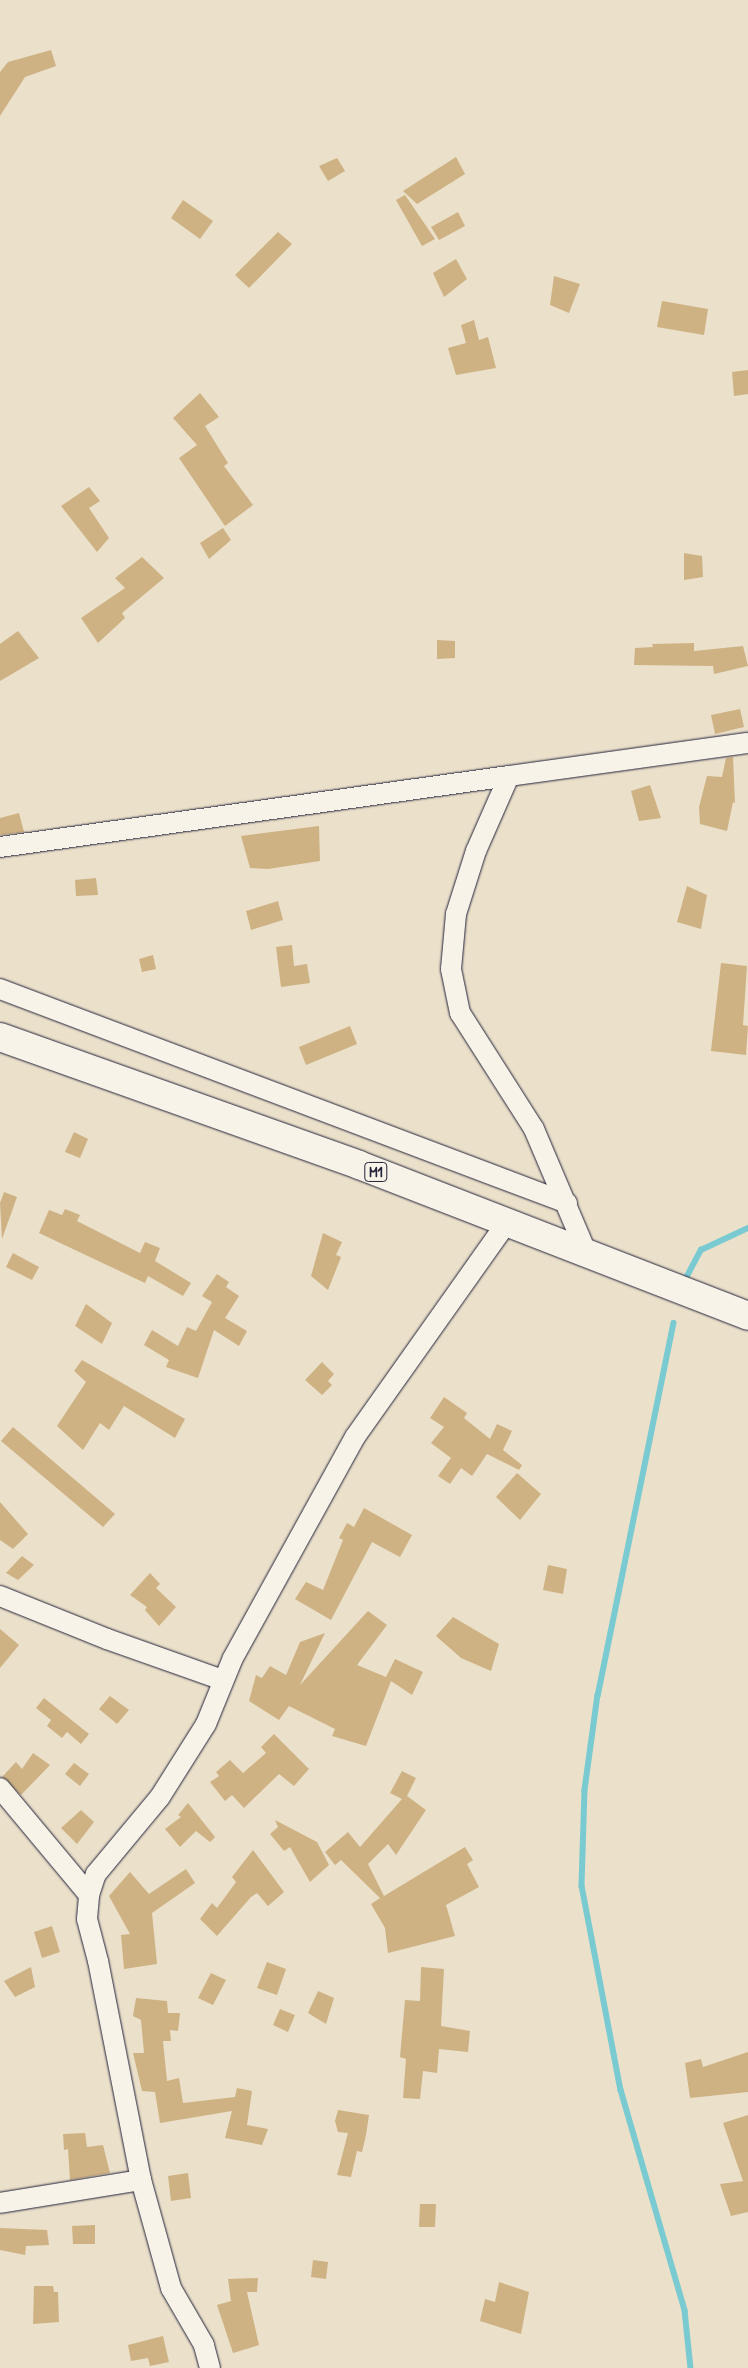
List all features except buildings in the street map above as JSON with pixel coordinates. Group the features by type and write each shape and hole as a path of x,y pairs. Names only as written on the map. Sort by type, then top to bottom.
{"highway":[{"name":"M1","path":"0,1037 359,1165 748,1316"}],"street":[{"path":"0,847 748,743"},
{"path":"508,776 476,851 456,914 451,969 460,1013 534,1129 568,1203 587,1254"},
{"path":"0,989 568,1203"},
{"path":"210,2368 204,2345 171,2288 141,2180 98,1961 87,1920 89,1895 96,1874 160,1797 206,1724 223,1680 355,1437 507,1222"},
{"path":"0,1596 107,1640 223,1680"},
{"path":"0,1788 89,1895"},
{"path":"0,2203 141,2180"}],"waterway":[{"path":"686,1278 701,1250 748,1228"},
{"path":"674,1323 598,1695 585,1790 582,1886 621,2090 685,2311 691,2368"}]}
